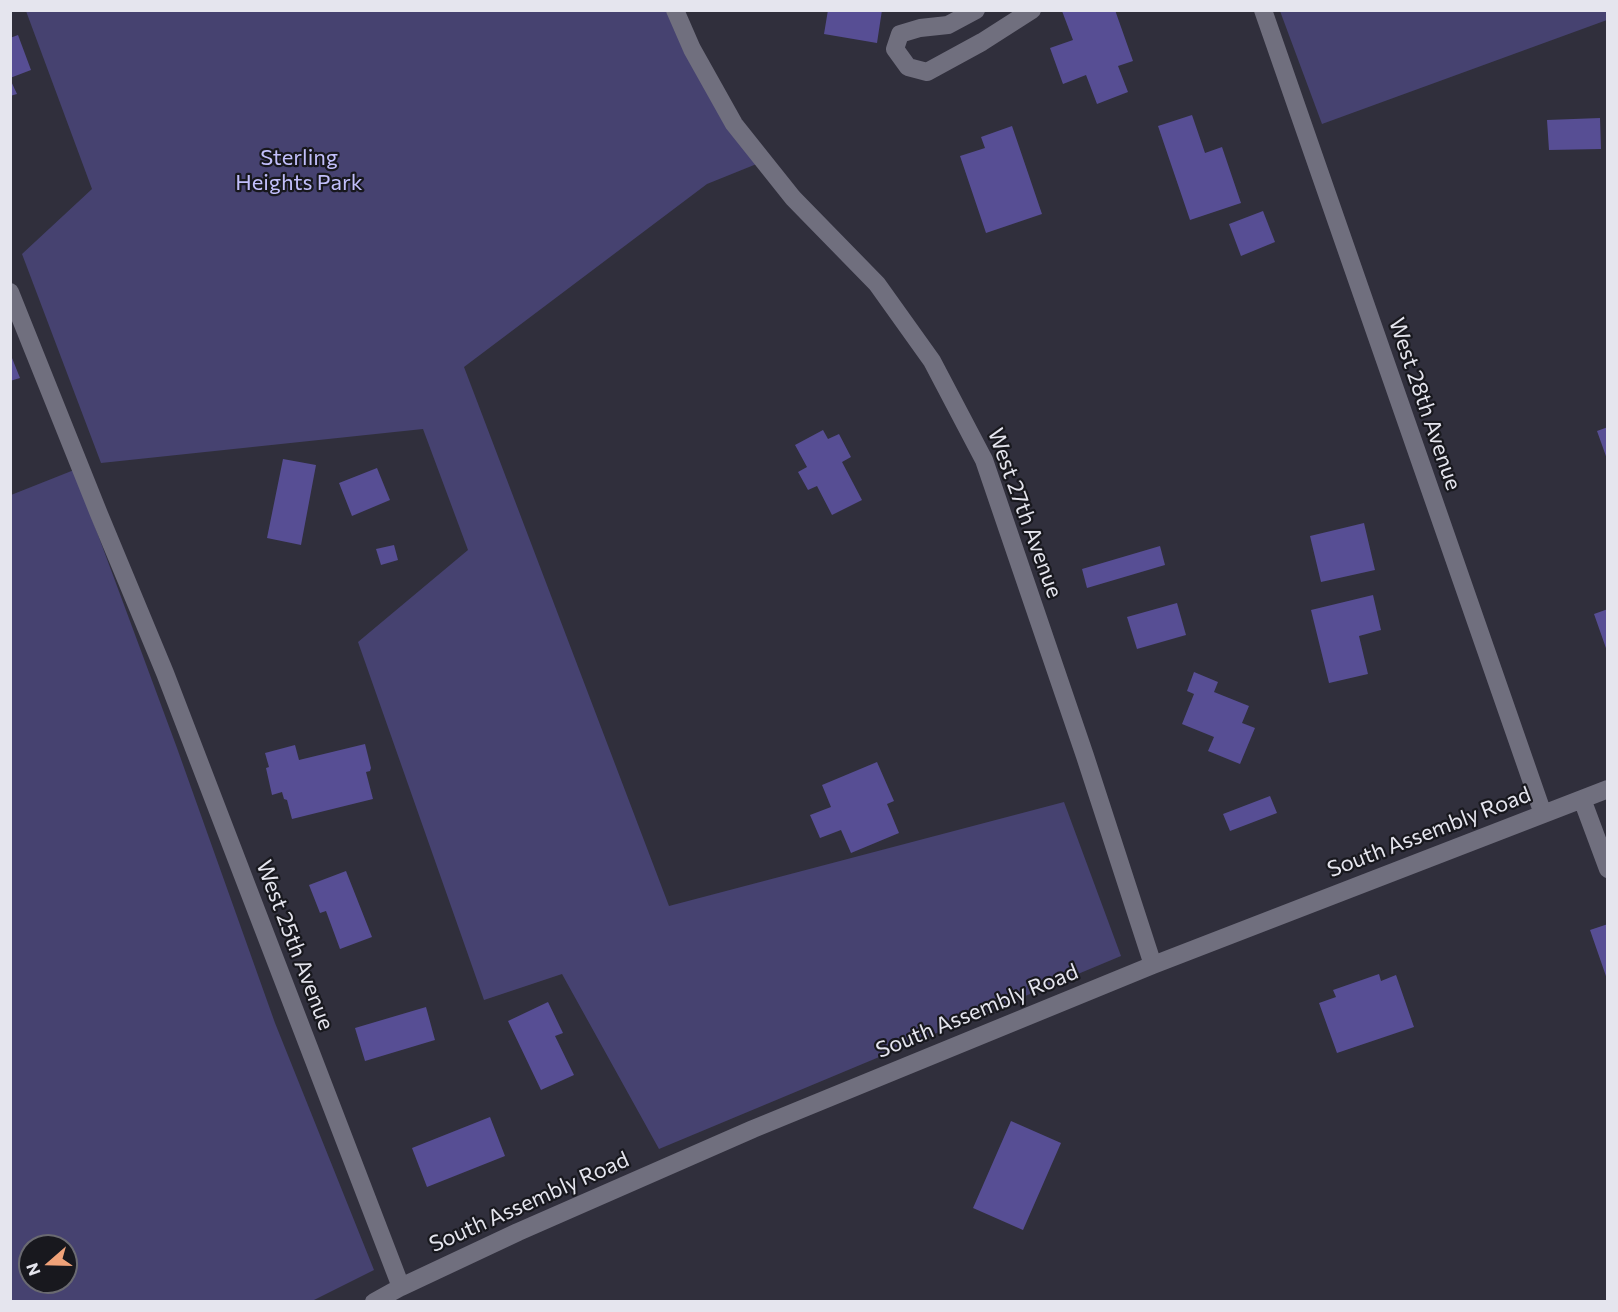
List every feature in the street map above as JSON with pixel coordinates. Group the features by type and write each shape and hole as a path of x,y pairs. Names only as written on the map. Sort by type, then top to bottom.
{"street":[{"name":"West 27th Avenue","path":"675,10 692,50 734,124 793,198 877,284 932,361 984,460 1085,756 1152,965"},
{"path":"976,10 948,25 920,27 900,34 895,50 908,67 927,72 1032,10"},
{"name":"West 28th Avenue","path":"1263,10 1543,814"},
{"name":"West 25th Avenue","path":"10,292 165,673 401,1287"},
{"name":"South Assembly Road","path":"374,1302 518,1232 753,1129 1152,965 1608,789"},
{"path":"1582,799 1608,869"}],"green space":[{"path":"1607,10 1607,20 1322,124 1280,11"},
{"name":"Sterling Heights Park","path":"26,11 675,11 764,161 707,184 464,367 669,906 1064,802 1121,956 659,1149 562,974 484,1000 358,642 468,550 423,429 101,463 22,254 92,189"},
{"path":"74,470 177,748 275,1023 374,1270 312,1301 11,1302 11,495"}],"building":[{"path":"828,10 882,10 877,43 824,34"},
{"path":"1115,10 1133,61 1118,66 1128,92 1097,104 1086,75 1063,84 1050,48 1073,40 1062,11"},
{"path":"18,35 31,70 10,78 10,38"},
{"path":"10,79 17,94 10,96"},
{"path":"1192,115 1205,153 1222,147 1241,203 1190,220 1158,126"},
{"path":"1600,118 1601,149 1549,150 1547,120"},
{"path":"1012,126 1042,214 986,233 960,156 985,148 981,137"},
{"path":"1263,211 1275,242 1241,256 1229,224"},
{"path":"10,353 20,378 10,381"},
{"path":"1608,427 1608,459 1607,459 1597,431"},
{"path":"823,430 828,439 839,434 851,457 842,462 862,500 832,515 817,486 808,490 798,472 807,467 795,445"},
{"path":"283,459 316,465 301,545 267,538"},
{"path":"377,468 390,500 352,516 339,483"},
{"path":"1364,523 1375,570 1321,582 1310,536"},
{"path":"394,545 398,560 381,565 376,549"},
{"path":"1160,546 1165,565 1087,588 1082,569"},
{"path":"1373,595 1381,630 1359,636 1368,674 1329,683 1311,610"},
{"path":"1177,603 1186,635 1137,649 1127,617"},
{"path":"1608,609 1608,651 1607,651 1594,614"},
{"path":"1194,672 1218,682 1214,692 1249,706 1242,723 1255,728 1240,764 1208,751 1214,737 1182,724 1194,694 1187,691"},
{"path":"365,744 371,768 366,772 373,799 292,819 287,800 284,799 282,792 272,795 265,753 295,745 299,760"},
{"path":"877,762 894,801 887,804 899,833 851,853 841,830 820,838 810,815 831,807 822,785"},
{"path":"1270,796 1277,813 1230,831 1223,814"},
{"path":"346,871 372,937 340,949 326,911 320,913 309,885"},
{"path":"1608,924 1608,979 1607,979 1590,930"},
{"path":"1379,974 1381,981 1396,975 1414,1027 1337,1053 1319,1003 1336,997 1333,990"},
{"path":"548,1002 563,1033 555,1036 574,1075 541,1090 508,1021"},
{"path":"426,1007 435,1040 365,1061 355,1028"},
{"path":"490,1117 505,1156 427,1187 412,1148"},
{"path":"1011,1121 1061,1143 1023,1230 973,1208"}]}
